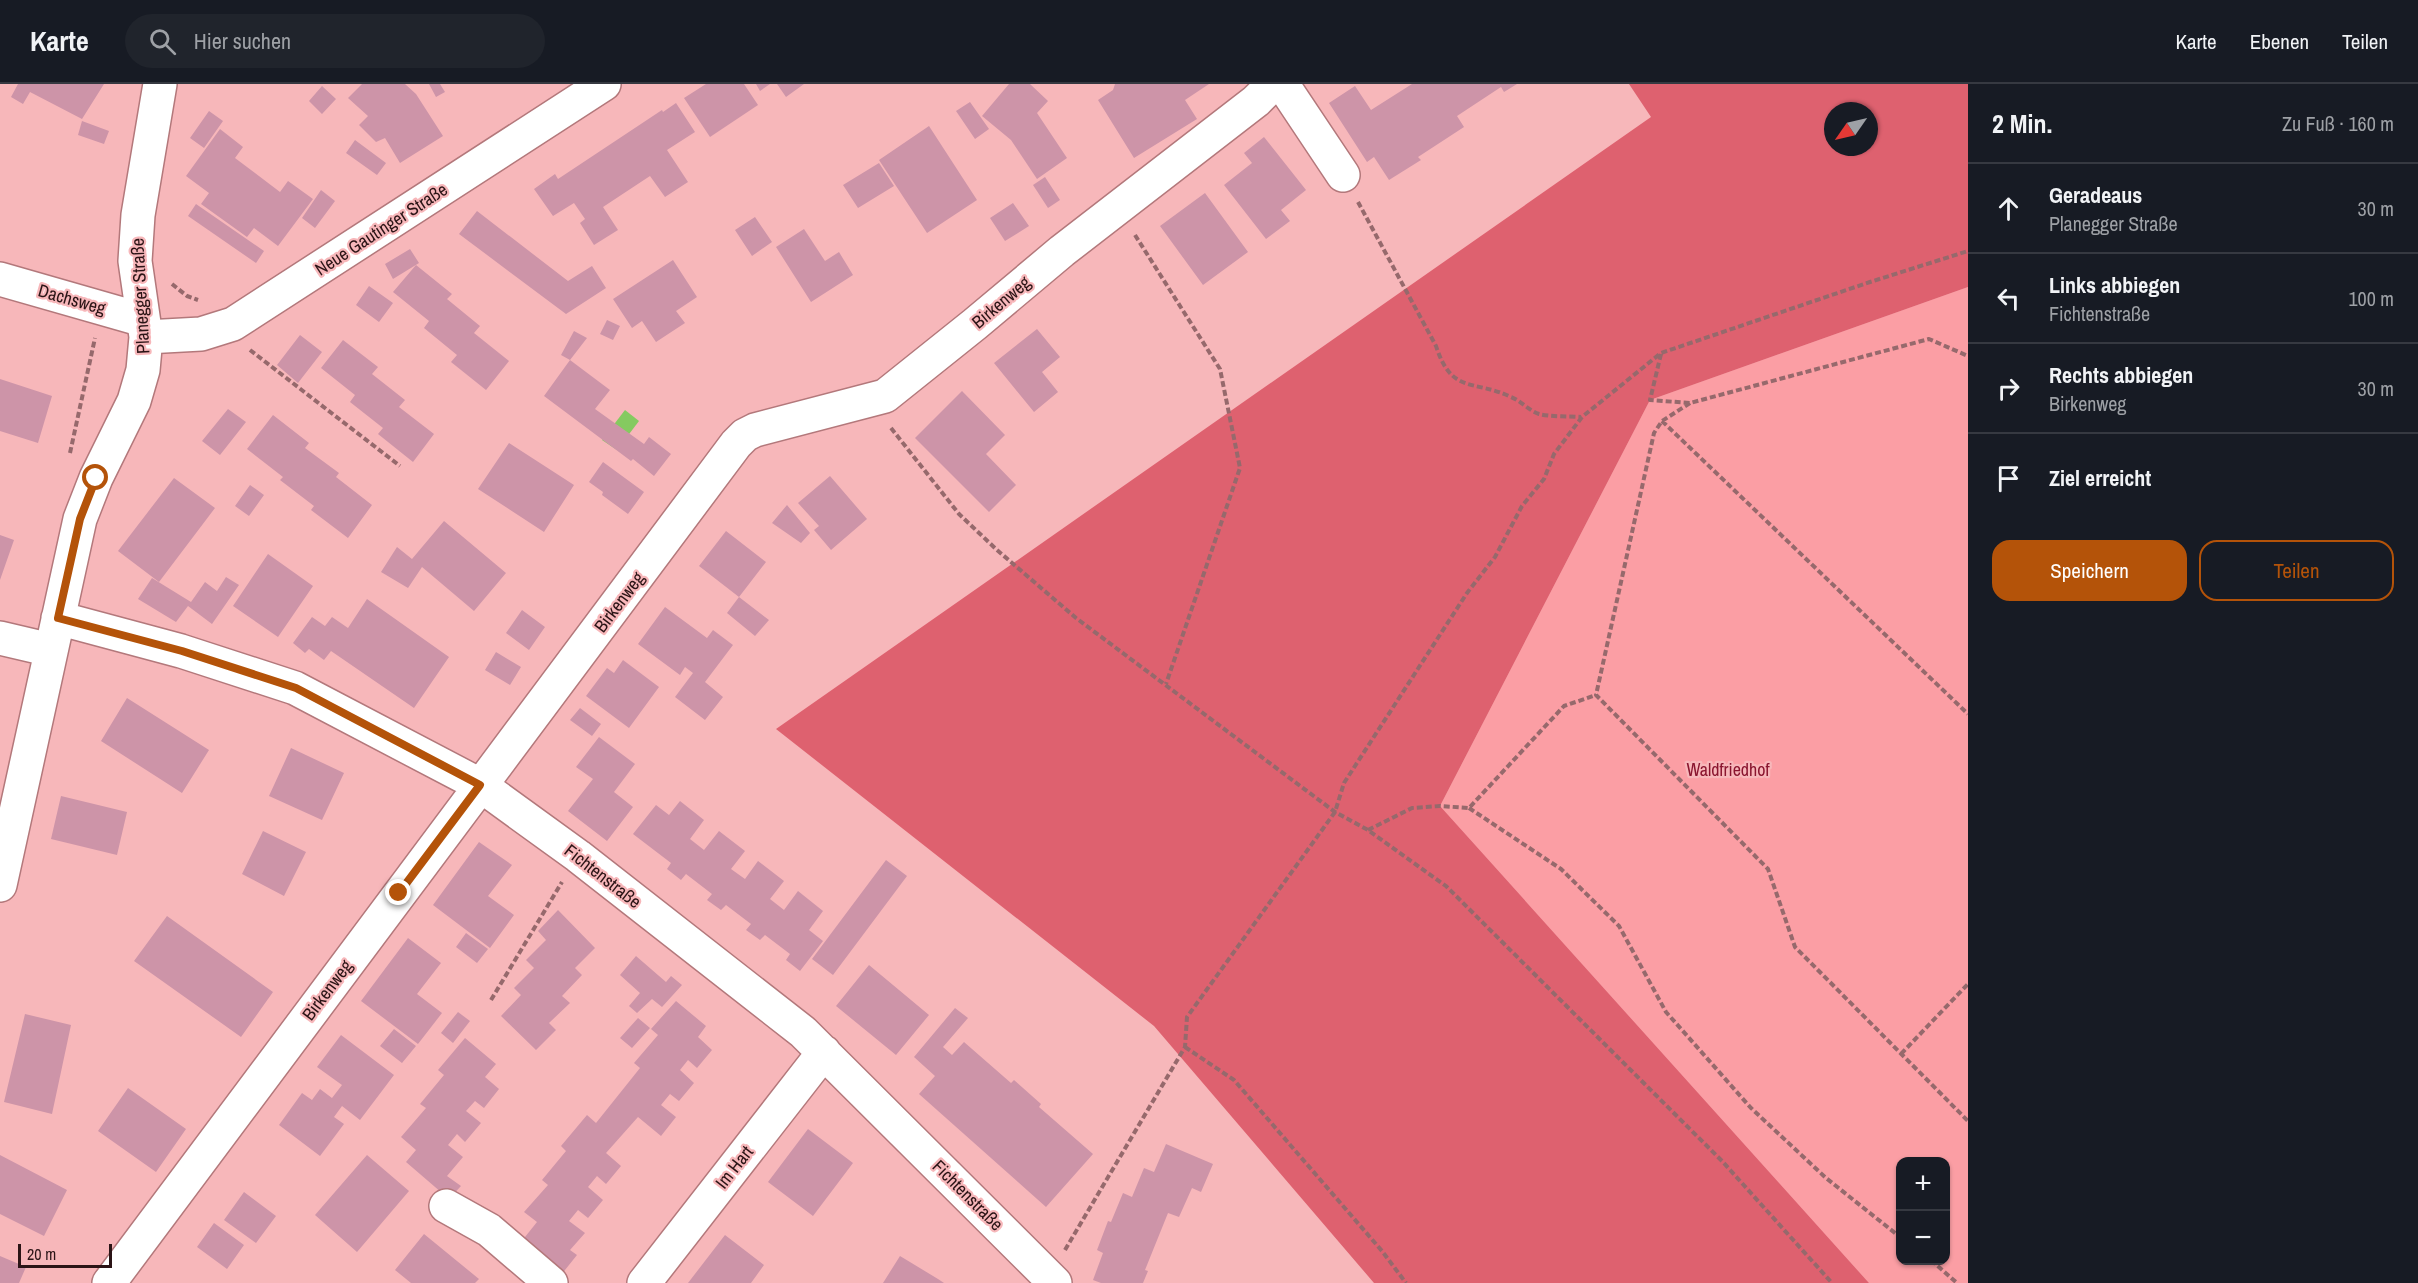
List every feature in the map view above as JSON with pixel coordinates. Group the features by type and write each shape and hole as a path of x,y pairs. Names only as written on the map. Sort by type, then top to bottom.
{"street":[{"name":"Planegger Straße","path":"0,885 80,519 96,478 134,401 143,370 144,328 135,261 138,215 160,84"},
{"name":"Neue Gautinger Straße","path":"144,328 201,334 236,322 604,84"},
{"name":"Birkenweg","path":"110,1283 480,785 745,435 755,430 885,396 1118,207 1256,101 1268,89 1269,84"},
{"path":"1279,84 1287,91 1343,175"},
{"name":"Dachsweg","path":"0,279 101,308 144,328"},
{"name":"Fichtenstraße","path":"58,618 182,651 296,688 480,785 578,856 803,1032 1050,1281"},
{"path":"0,638 51,650"},
{"name":"Im Hart","path":"644,1283 824,1052"},
{"path":"446,1206 489,1230 551,1283"}],"path":[{"path":"1343,175 1431,337 1442,366 1455,379 1512,397 1540,414 1582,417"},
{"path":"1118,207 1220,369 1240,468 1166,684"},
{"path":"1050,1281 1185,1047 1187,1017 1335,812 1344,783 1467,593 1495,556 1522,506 1544,479 1554,454 1582,417 1661,353 1968,251"},
{"path":"168,280 186,296 204,303"},
{"path":"68,463 101,308"},
{"path":"236,322 251,351 400,466"},
{"path":"1596,695 1654,433 1662,421 1690,403 1929,339 1968,356"},
{"path":"1661,353 1650,400 1690,403"},
{"path":"868,402 909,449 959,514 1076,618 1335,812 1368,830 1446,886 1722,1161 1832,1283"},
{"path":"1662,421 1967,712"},
{"path":"1469,808 1564,706 1596,695"},
{"path":"1596,695 1768,869 1795,946 1968,1121"},
{"path":"1368,830 1412,808 1440,806 1469,808 1561,869 1619,926 1666,1012 1750,1108 1826,1178 1896,1234"},
{"path":"491,1000 578,856"},
{"path":"1901,1054 1968,984"},
{"path":"1185,1047 1234,1080 1382,1251 1406,1283"},
{"path":"1937,1265 1957,1283"}],"green space":[{"name":"Waldfriedhof","path":"1968,287 1968,1283 1869,1283 1440,806 1650,400"}],"shaded area":[{"path":"1629,84 1968,84 1968,287 1650,400 1440,806 1869,1283 1374,1283 1154,1026 776,729 1651,117"},
{"path":"625,410 639,421 617,450 602,440"}],"building":[{"path":"18,84 104,84 82,119 30,92 23,104 11,97"},
{"path":"362,84 405,84 416,94 443,136 400,163 385,138 376,142 359,125 368,116 348,98"},
{"path":"429,84 440,84 445,92 436,97"},
{"path":"706,84 744,84 758,105 710,137 684,98"},
{"path":"756,84 770,84 760,91"},
{"path":"777,84 804,84 786,97"},
{"path":"1009,84 1030,84 1048,101 1037,113 1067,158 1037,179 1011,140 982,116"},
{"path":"1115,84 1209,84 1185,100 1197,119 1134,158 1098,100 1113,90"},
{"path":"1412,84 1517,84 1504,92 1501,87 1457,116 1464,127 1418,157 1421,160 1389,180 1374,157 1367,162 1329,103 1355,86 1371,110"},
{"path":"322,86 336,99 322,114 309,101"},
{"path":"970,102 989,129 975,139 956,111"},
{"path":"676,103 695,132 667,150 688,182 665,197 650,176 603,207 618,230 594,245 580,223 585,219 574,203 553,216 534,189 555,174 558,179"},
{"path":"209,111 223,121 204,148 190,138"},
{"path":"82,121 109,131 104,144 78,135"},
{"path":"929,126 977,200 927,233 879,160"},
{"path":"220,129 243,147 235,158 280,192 288,181 313,199 278,246 254,228 247,237 201,204 209,193 186,176"},
{"path":"1264,137 1306,190 1281,210 1290,221 1266,239 1224,185 1252,163 1244,153"},
{"path":"355,140 386,163 377,175 346,153"},
{"path":"879,163 894,186 858,208 843,185"},
{"path":"1045,177 1060,200 1048,208 1033,185"},
{"path":"321,190 335,201 315,228 302,218"},
{"path":"1205,193 1248,252 1203,285 1160,226"},
{"path":"1013,203 1029,226 1005,241 990,218"},
{"path":"196,204 264,251 256,263 188,216"},
{"path":"477,211 568,281 592,266 606,288 566,314 459,234"},
{"path":"755,217 772,242 752,256 735,230"},
{"path":"804,229 825,261 839,252 853,275 811,302 776,247"},
{"path":"410,249 419,263 393,279 385,264"},
{"path":"673,260 697,297 676,311 685,323 656,342 642,321 632,328 613,299"},
{"path":"416,265 452,294 447,299 480,326 474,333 509,361 486,390 451,362 457,355 424,328 429,321 393,292"},
{"path":"369,286 393,303 379,322 356,305"},
{"path":"607,320 620,326 613,340 600,334"},
{"path":"1037,329 1060,357 1042,372 1058,392 1034,412 994,363"},
{"path":"574,331 587,338 570,360 561,355"},
{"path":"300,335 322,352 298,383 277,365"},
{"path":"343,340 378,367 372,374 405,400 399,407 434,434 413,462 378,434 383,428 350,402 355,395 321,368"},
{"path":"570,360 610,390 595,409 644,444 649,437 671,454 654,476 544,396"},
{"path":"0,379 52,396 38,443 0,431"},
{"path":"962,391 1005,435 986,454 1016,485 989,512 915,438"},
{"path":"228,409 246,422 220,455 202,441"},
{"path":"273,415 309,443 305,448 339,473 336,477 372,505 348,538 311,510 314,506 280,480 283,477 247,449"},
{"path":"509,443 574,485 544,532 478,489"},
{"path":"603,462 644,492 628,514 602,495 603,492 589,482"},
{"path":"830,476 867,519 831,550 814,530 819,526 798,503"},
{"path":"174,478 215,508 159,582 118,551"},
{"path":"250,485 264,495 249,516 235,506"},
{"path":"787,505 810,533 801,543 772,523"},
{"path":"444,521 506,573 474,611 422,567 408,588 381,572 397,547 412,559"},
{"path":"726,531 766,562 739,597 699,566"},
{"path":"0,535 14,540 0,580"},
{"path":"268,554 313,586 278,637 233,606"},
{"path":"226,577 239,585 212,624 188,606 176,622 138,599 152,578 191,602 205,582 217,591"},
{"path":"739,597 769,620 755,636 727,613"},
{"path":"367,599 449,657 414,708 331,651 324,660 309,649 305,653 293,643 312,617 325,626 332,617 348,628"},
{"path":"665,607 707,638 713,630 733,645 705,682 723,697 705,720 675,697 693,673 685,667 680,675 638,644"},
{"path":"522,610 545,627 529,650 506,633"},
{"path":"496,652 521,667 510,685 485,670"},
{"path":"623,660 659,687 629,728 586,696 607,668 614,673"},
{"path":"127,698 209,750 182,793 101,741"},
{"path":"580,708 601,724 592,736 570,720"},
{"path":"599,737 635,764 614,792 633,807 607,841 568,811 593,779 576,767"},
{"path":"291,748 344,773 322,820 269,796"},
{"path":"61,796 127,812 117,855 51,839"},
{"path":"680,801 704,820 690,839 704,850 719,831 745,851 731,869 745,879 758,861 784,881 770,899 784,910 798,891 823,911 809,930 823,941 800,971 786,960 790,954 765,935 760,940 746,930 751,924 726,905 721,910 707,900 712,894 686,874 681,880 667,869 671,863 633,834 656,805 669,815"},
{"path":"263,831 306,852 284,896 242,874"},
{"path":"479,842 512,865 488,896 514,915 490,948 433,905"},
{"path":"886,860 907,876 833,975 812,959"},
{"path":"558,910 595,948 575,968 582,975 562,996 570,1003 549,1023 556,1030 536,1050 501,1016 521,995 514,988 534,968 526,960 546,940 538,931"},
{"path":"167,916 273,992 241,1037 134,961"},
{"path":"466,933 488,949 477,963 456,947"},
{"path":"408,938 441,963 417,994 442,1013 418,1044 361,1001"},
{"path":"636,956 666,982 671,976 682,985 662,1007 652,999 637,1013 629,1006 640,993 620,975"},
{"path":"869,965 929,1015 896,1055 836,1006"},
{"path":"676,1001 706,1026 698,1037 712,1050 697,1068 688,1060 680,1070 694,1083 679,1101 670,1094 661,1105 676,1117 661,1136 638,1117 606,1153 621,1166 606,1184 597,1176 588,1187 603,1200 588,1218 578,1210 569,1221 585,1233 570,1250 577,1255 561,1275 521,1242 537,1222 524,1212 548,1185 542,1180 566,1151 561,1146 587,1115 596,1123 640,1068 634,1063 658,1035 651,1029"},
{"path":"955,1008 968,1018 943,1047 952,1055 964,1042 1011,1083 1014,1080 1041,1104 1039,1107 1093,1154 1046,1207 919,1094 935,1076 914,1057"},
{"path":"458,1012 470,1021 453,1043 441,1033"},
{"path":"25,1014 71,1025 52,1114 4,1102"},
{"path":"638,1018 650,1028 632,1048 620,1038"},
{"path":"394,1029 416,1046 402,1063 380,1046"},
{"path":"341,1035 394,1075 360,1120 342,1106 334,1117 344,1124 320,1156 279,1125 302,1093 312,1100 320,1089 332,1098 342,1085 317,1067"},
{"path":"465,1038 496,1064 485,1077 499,1089 484,1108 475,1101 466,1111 481,1123 465,1142 457,1134 448,1145 463,1157 447,1176 461,1186 449,1199 406,1162 416,1150 401,1137 426,1108 420,1104 444,1075 438,1070"},
{"path":"128,1088 186,1129 156,1172 98,1131"},
{"path":"808,1129 853,1163 813,1216 768,1182"},
{"path":"1166,1144 1213,1164 1201,1192 1192,1188 1179,1217 1168,1213 1145,1270 1148,1271 1143,1283 1101,1283 1093,1280 1103,1253 1097,1250 1108,1221 1111,1222 1123,1193 1132,1197 1144,1168 1154,1172"},
{"path":"0,1155 67,1190 44,1236 0,1214"},
{"path":"367,1155 409,1191 357,1252 315,1215"},
{"path":"244,1192 276,1216 256,1243 224,1220"},
{"path":"214,1223 244,1245 227,1269 197,1247"},
{"path":"424,1234 479,1279 475,1283 411,1283 395,1270"},
{"path":"725,1235 764,1265 751,1283 688,1283"},
{"path":"0,1256 26,1267 19,1283 0,1283"},
{"path":"900,1256 938,1279 944,1283 883,1283"}],"route":[{"path":"96,478 80,519 58,618 182,651 296,688 480,785 399,893"}]}
